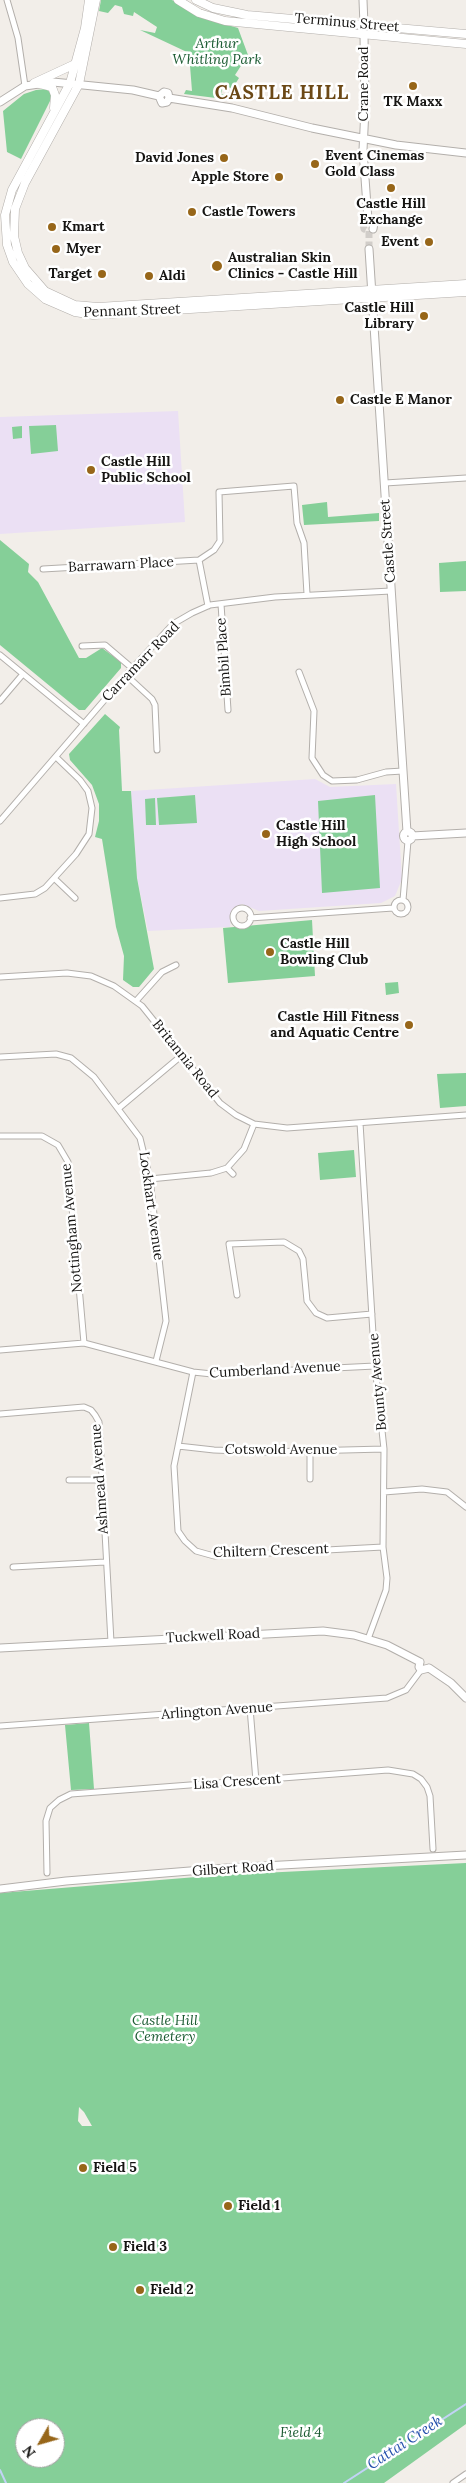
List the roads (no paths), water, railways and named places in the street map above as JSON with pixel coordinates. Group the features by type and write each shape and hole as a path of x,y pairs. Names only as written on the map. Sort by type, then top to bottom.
{"main road":[{"name":"Pennant Street","path":"89,0 85,28 70,83 12,190 5,215 7,245 13,262 28,284 45,299 75,312 93,315 466,292"},
{"name":"Pennant Street","path":"96,0 79,84 26,183 15,209 14,236 18,253 25,268 45,290 75,305 98,307 466,284"},
{"name":"Terminus Street","path":"178,0 199,13 238,23 466,44"},
{"name":"Terminus Street","path":"196,0 227,11 258,16 466,34"},
{"path":"256,25 258,16"},
{"name":"Crane Road","path":"364,25 364,34"},
{"path":"34,83 75,64"},
{"path":"34,83 52,86 55,95 53,112"}],"street":[{"path":"7,0 18,38 24,86"},
{"name":"Crane Road","path":"363,0 364,25"},
{"name":"Crane Road","path":"364,34 364,139"},
{"path":"0,102 24,86 34,83 70,83 158,96 166,92 169,98 232,108 364,139 396,145 466,153"},
{"path":"364,139 366,222 374,223 373,229"},
{"name":"Castle Street","path":"369,249 403,771 409,836 403,900"},
{"path":"385,483 466,478"},
{"path":"208,606 199,560 214,550 220,541 219,492 294,486 297,523 304,543 307,594"},
{"name":"Barrawarn Place","path":"44,569 199,560"},
{"name":"Carramarr Road","path":"0,821 132,668 173,624 208,606 221,604 307,594 391,591"},
{"name":"Bimbil Place","path":"221,604 228,710"},
{"path":"82,646 105,645 132,668"},
{"path":"0,655 84,724"},
{"path":"299,672 314,712 312,758 323,775 332,781 357,780 386,772 403,771"},
{"path":"0,701 23,674"},
{"path":"126,675 152,698 155,705 157,750"},
{"path":"0,898 35,894 55,879 84,843 92,824 92,808 88,791 80,780 56,756"},
{"path":"409,836 466,833"},
{"path":"55,879 75,898"},
{"path":"403,900 408,905 405,913 397,914 393,908 396,901 403,900"},
{"path":"250,918 393,908"},
{"path":"136,1001 162,972 176,965"},
{"name":"Britannia Road","path":"0,977 76,974 105,982 136,1001 220,1103 236,1115 254,1124 287,1128 466,1115"},
{"name":"Lockhart Avenue","path":"0,1057 56,1054 71,1058 94,1077 140,1138 150,1179 166,1321 156,1361"},
{"path":"119,1108 181,1056"},
{"name":"Bounty Avenue","path":"360,1123 375,1366 384,1449 383,1547 387,1583 368,1639"},
{"path":"150,1179 211,1173 227,1168 244,1149 254,1124"},
{"name":"Nottingham Avenue","path":"0,1136 42,1136 58,1145 68,1162 84,1343"},
{"path":"227,1168 233,1174"},
{"path":"237,1294 230,1244 284,1242 299,1252 302,1259 307,1301 316,1313 327,1318 372,1314"},
{"name":"Cumberland Avenue","path":"0,1350 84,1343 193,1372 212,1374 375,1366"},
{"name":"Chiltern Crescent","path":"193,1372 174,1466 178,1531 196,1551 214,1556 383,1547"},
{"name":"Ashmead Avenue","path":"0,1414 84,1407 91,1410 99,1422 105,1562 111,1642"},
{"name":"Cotswold Avenue","path":"178,1446 214,1450 384,1449"},
{"path":"310,1450 310,1479"},
{"path":"70,1480 102,1480"},
{"path":"384,1492 422,1489 446,1492 466,1507"},
{"path":"13,1568 105,1562"},
{"name":"Tuckwell Road","path":"0,1648 307,1631 342,1633 368,1639 406,1653 420,1662 427,1660 425,1669"},
{"path":"425,1669 451,1684 466,1698"},
{"name":"Arlington Avenue","path":"0,1726 387,1698 406,1690 425,1669"},
{"path":"250,1708 256,1781"},
{"name":"Lisa Crescent","path":"48,1873 46,1821 50,1808 59,1800 71,1794 388,1770 413,1774 421,1779 430,1796 433,1849"},
{"name":"Gilbert Road","path":"0,1889 66,1881 227,1868 466,1855"},
{"path":"453,2483 466,2474"}],"waterway":[{"name":"Cattai Creek","path":"344,2483 466,2404"},
{"path":"0,2470 6,2483"}],"tunnel":[{"path":"363,224 364,229 369,231"},
{"path":"369,231 369,249"}],"place":[{"name":"TK Maxx","path":"413,86"},
{"name":"David Jones","path":"224,158"},
{"name":"Event Cinemas Gold Class","path":"315,164"},
{"name":"Apple Store","path":"279,177"},
{"name":"Castle Hill Exchange","path":"391,188"},
{"name":"Castle Towers","path":"192,212"},
{"name":"Kmart","path":"52,227"},
{"name":"Event","path":"429,242"},
{"name":"Myer","path":"56,249"},
{"name":"Australian Skin Clinics - Castle Hill","path":"217,266"},
{"name":"Target","path":"102,274"},
{"name":"Aldi","path":"149,276"},
{"name":"Castle Hill Library","path":"424,316"},
{"name":"Castle E Manor","path":"340,400"},
{"name":"Castle Hill Public School","path":"91,470"},
{"name":"Castle Hill High School","path":"266,834"},
{"name":"Castle Hill Bowling Club","path":"270,952"},
{"name":"Castle Hill Fitness and Aquatic Centre","path":"409,1025"},
{"name":"Field 5","path":"83,2168"},
{"name":"Field 1","path":"228,2206"},
{"name":"Field 3","path":"113,2247"},
{"name":"Field 2","path":"140,2290"}],"district":[{"name":"CASTLE HILL","path":"282,94"}],"park label":[{"name":"Arthur Whitling Park","path":"217,52"},
{"name":"Castle Hill Cemetery","path":"165,2029"},
{"name":"Field 4","path":"301,2433"}]}
